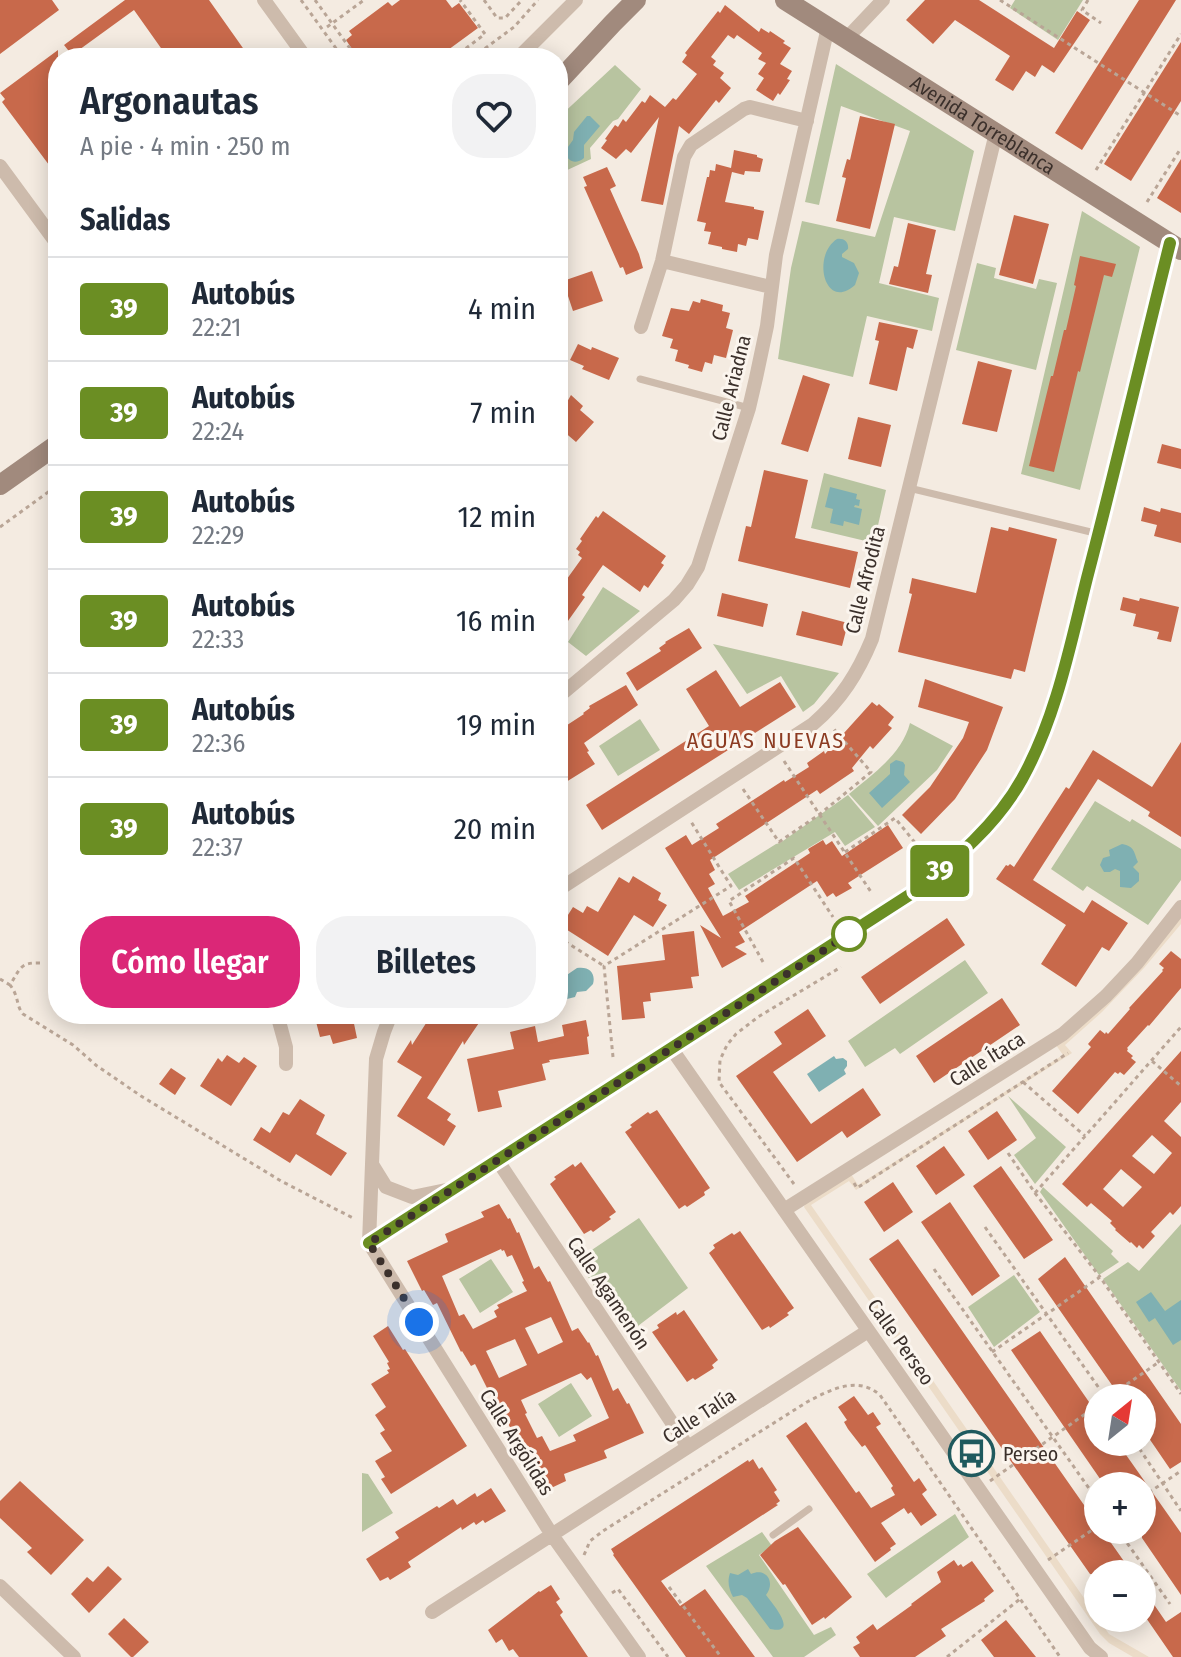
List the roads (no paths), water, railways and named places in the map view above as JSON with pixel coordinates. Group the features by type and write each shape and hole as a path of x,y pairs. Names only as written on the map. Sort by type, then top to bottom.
{"street":[{"path":"264,0 299,48"},
{"path":"528,48 576,0"},
{"path":"613,23 622,0"},
{"path":"568,71 636,0"},
{"name":"Avenida Torreblanca","path":"785,0 1175,246"},
{"path":"846,39 883,0"},
{"name":"Calle Ariadna","path":"568,689 674,600 693,577 702,555 749,408 764,341 771,287 828,27"},
{"path":"641,327 662,261 684,157 691,145 750,107 807,121"},
{"name":"Calle Afrodita","path":"568,883 813,724 838,700 858,671 872,639 996,133"},
{"path":"0,166 48,231"},
{"path":"369,1243 914,892 975,841 1000,813 1021,781 1037,748 1064,670 1175,246"},
{"path":"662,261 771,287"},
{"path":"0,485 48,451"},
{"name":"Calle Ítaca","path":"784,1210 1063,1034 1137,963 1181,907"},
{"path":"280,1024 286,1047 286,1064"},
{"path":"369,1243 376,1059 388,1024"},
{"name":"Calle Perseo","path":"671,1048 1090,1648 1101,1657"},
{"name":"Calle Agamenón","path":"498,1161 688,1447"},
{"path":"372,1166 386,1187 412,1197 453,1188"},
{"name":"Calle Argólidas","path":"369,1243 552,1535 639,1657"},
{"name":"Calle Talía","path":"432,1612 868,1331"},
{"path":"0,1586 74,1657"}],"lane":[{"path":"640,379 749,408"},
{"path":"909,488 1099,534"},
{"path":"773,1535 809,1509"}],"water":[{"path":"587,116 600,126 584,145 584,158 578,161 568,158 568,147 574,132"},
{"path":"837,239 847,242 848,249 842,257 854,263 859,273 855,285 836,292 829,287 823,268 829,247"},
{"path":"830,487 857,494 859,506 854,507 862,509 859,525 844,521 843,526 830,523 833,509 825,507"},
{"path":"896,760 905,765 904,775 910,782 882,808 869,793 890,774 890,764"},
{"path":"1122,844 1132,848 1138,862 1133,867 1139,873 1139,881 1131,888 1120,887 1120,871 1104,872 1100,865 1103,858 1110,856 1109,850"},
{"path":"577,968 585,968 591,971 593,984 586,991 577,992 575,997 568,999 568,974"},
{"path":"834,1056 847,1061 846,1074 819,1092 807,1074"},
{"path":"1151,1292 1165,1311 1181,1300 1181,1340 1173,1345 1155,1318 1149,1322 1136,1302"},
{"path":"748,1569 751,1574 761,1572 768,1577 770,1585 766,1595 784,1623 779,1630 770,1629 747,1598 742,1595 733,1597 729,1585 730,1573 738,1575"}],"place":[{"name":"Perseo","path":"972,1454"}],"district":[{"name":"AGUAS NUEVAS","path":"766,740"}]}
